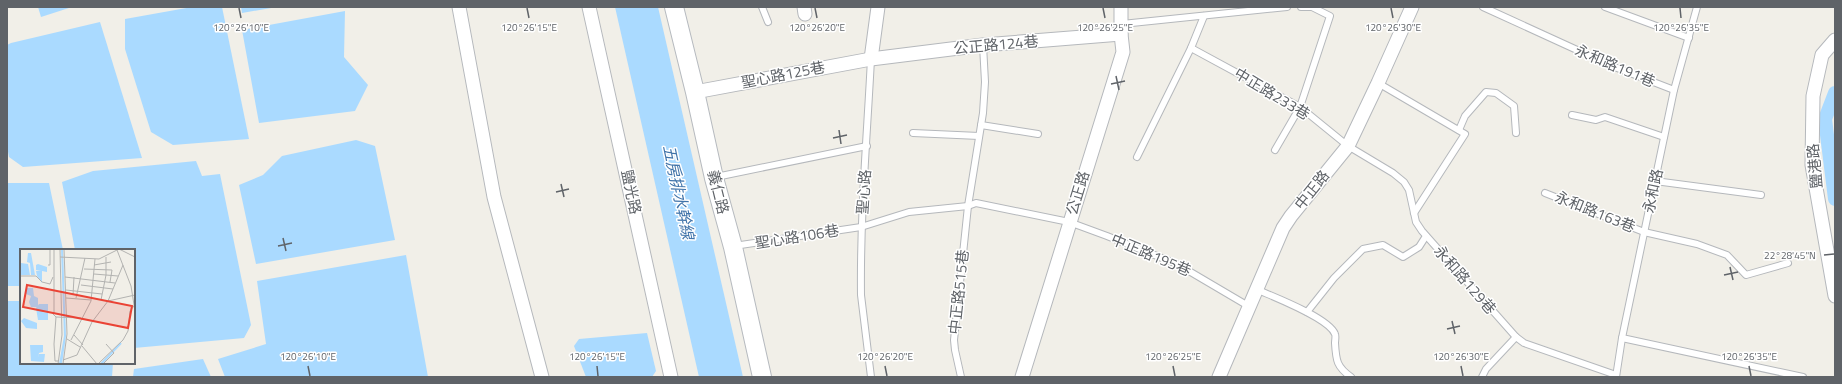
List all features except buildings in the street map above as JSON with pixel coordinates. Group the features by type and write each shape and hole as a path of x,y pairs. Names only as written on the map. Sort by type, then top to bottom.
{"street":[{"path":"459,7 494,197 542,377"},
{"name":"鹽光路","path":"589,7 671,377"},
{"name":"義仁路","path":"674,7 714,178 733,247 762,377"},
{"name":"聖心路","path":"871,59 878,7"},
{"name":"公正路","path":"1022,377 1123,52 1121,7"},
{"name":"中正路","path":"1219,377 1258,290 1283,228 1348,146 1412,7"},
{"name":"公正路124巷","path":"871,59 1121,29"},
{"name":"鹽港路","path":"1835,40 1822,55 1813,96 1812,150 1812,165 1835,296"},
{"name":"聖心路125巷","path":"695,92 871,59"}],"lane":[{"path":"762,7 768,22"},
{"path":"1121,29 1204,16 1287,7"},
{"path":"1275,150 1300,108 1330,16 1312,7 1301,7"},
{"name":"永和路191巷","path":"1483,7 1612,66 1674,90"},
{"path":"1605,7 1688,38"},
{"name":"永和路","path":"1616,376 1622,338 1674,90 1697,7"},
{"path":"1137,157 1191,48 1204,16"},
{"name":"中正路515巷","path":"961,377 954,340 968,206 981,125 985,82 983,45"},
{"name":"中正路233巷","path":"1191,48 1300,108 1348,146"},
{"name":"聖心路","path":"871,59 861,227 861,295 871,377"},
{"path":"1378,83 1465,134 1414,213"},
{"path":"1459,130 1464,116 1486,92 1496,93 1514,106 1516,133"},
{"path":"1572,115 1596,120 1605,117 1664,137"},
{"path":"981,125 1038,134"},
{"path":"913,134 979,136"},
{"path":"714,178 866,146"},
{"name":"永和路129巷","path":"1348,146 1393,173 1404,182 1409,190 1416,222 1426,236 1516,337 1524,343 1616,376"},
{"path":"1655,181 1761,195"},
{"name":"永和路163巷","path":"1545,193 1644,232 1697,244 1727,255 1746,275 1788,263"},
{"name":"中正路195巷","path":"968,206 976,203 1069,222 1177,264 1250,306"},
{"name":"聖心路106巷","path":"733,247 861,227 910,212 968,206"},
{"path":"1307,312 1334,278 1363,249 1383,245 1404,256 1419,247 1426,236"},
{"path":"1258,290 1307,312 1328,325 1335,334 1336,354 1341,370 1351,377"},
{"path":"1482,377 1486,369 1516,337"},
{"path":"1622,338 1803,377"}],"water":[{"path":"38,7 72,7 41,17"},
{"path":"192,7 222,7 249,139 173,145 151,132 125,49 125,19"},
{"path":"241,7 277,7 242,13"},
{"name":"五房排水幹線","path":"615,7 658,7 743,377 699,377"},
{"path":"345,11 344,57 368,85 355,111 259,123 242,30"},
{"path":"100,22 142,158 23,167 9,157 7,146 7,45"},
{"path":"356,140 375,146 395,240 256,264 239,185 263,175 282,156"},
{"path":"196,161 202,176 220,174 251,325 244,338 135,348 135,249 75,249 62,182 93,171"},
{"path":"7,183 49,183 63,249 20,249 20,286 7,286"},
{"path":"406,255 428,377 225,377 218,359 266,344 257,281"},
{"path":"7,301 20,301 20,364 113,364 112,377 7,377"},
{"path":"647,333 656,371 652,377 586,377 574,346 579,339"},
{"path":"203,359 211,377 133,377 134,369"}],"waterway":[{"path":"1835,93 1825,119 1835,199"}]}
